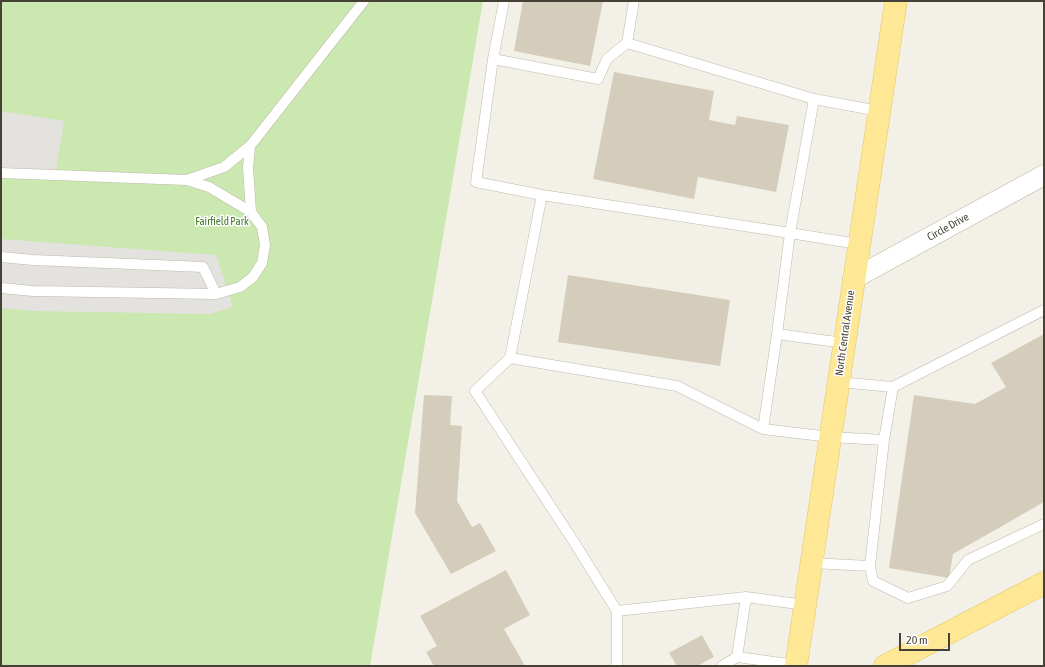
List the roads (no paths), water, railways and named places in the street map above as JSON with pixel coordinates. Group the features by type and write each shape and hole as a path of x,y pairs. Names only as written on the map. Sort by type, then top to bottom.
{"main road":[{"name":"North Central Avenue","path":"796,666 858,244 896,1"},
{"path":"885,666 1044,583"}],"street":[{"name":"Circle Drive","path":"853,279 1044,175"}],"lane":[{"path":"187,180 224,167 250,146 364,1"},
{"path":"504,1 493,59 476,182 542,194 858,244"},
{"path":"493,59 598,79 607,59 627,43 634,1"},
{"path":"627,43 814,99 879,111"},
{"path":"764,429 790,233 814,99"},
{"path":"250,146 248,168 251,212"},
{"path":"1,173 187,180 209,188 251,212 262,228 265,245 262,264 253,277 240,287 216,294 34,291 1,288"},
{"path":"542,194 510,358 474,391 574,542 617,611 617,666"},
{"path":"1,257 34,260 203,267 216,294"},
{"path":"838,382 893,387 1044,310"},
{"path":"777,334 844,343"},
{"path":"510,358 677,386 764,429 830,437 884,440"},
{"path":"893,387 884,440 870,566 873,581 908,598 948,586 968,560 1044,524"},
{"path":"812,563 870,566"},
{"path":"617,611 746,597 806,605"},
{"path":"737,657 746,597"},
{"path":"722,666 737,657 796,666"}],"park label":[{"name":"Fairfield Park","path":"222,222"}]}
